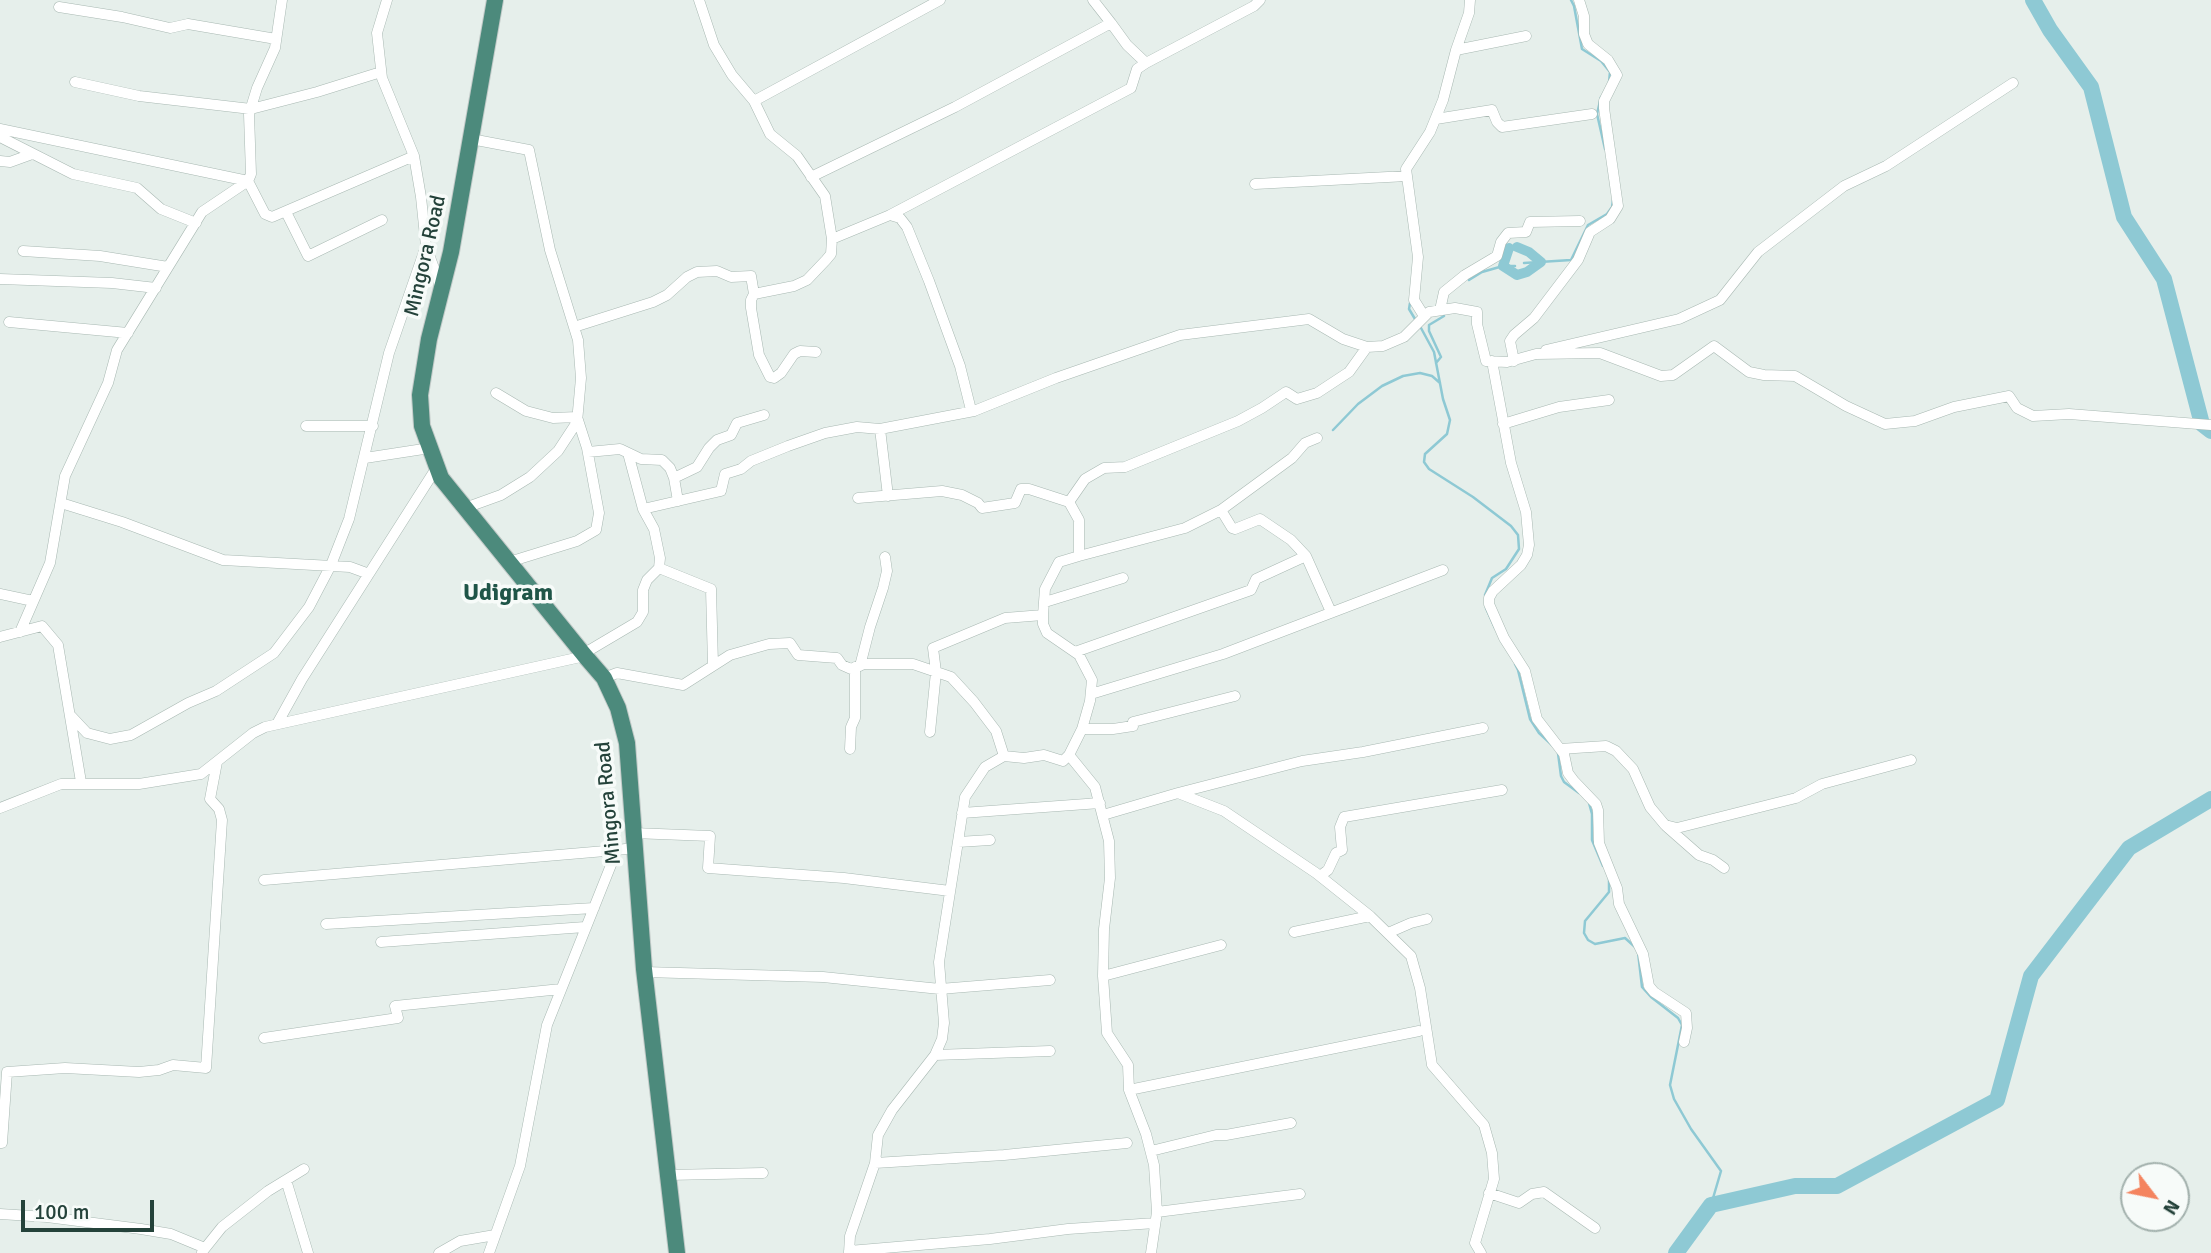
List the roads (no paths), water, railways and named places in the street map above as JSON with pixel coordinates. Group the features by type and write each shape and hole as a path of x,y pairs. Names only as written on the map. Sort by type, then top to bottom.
{"highway":[{"name":"Mingora Road","path":"495,0 451,252 429,339 420,395 422,426 441,478 604,678 618,708 627,743 644,972 677,1253"}],"street":[{"path":"20,632 50,563 65,477 108,383 117,350 202,212 248,181 251,174 251,109 257,88 275,48 282,0"},
{"path":"387,0 377,33 381,72 414,156 426,246 442,289"},
{"path":"699,0 714,45 732,75 754,101 770,134 797,156 825,197 832,239 831,254 807,280 782,290 754,294"},
{"path":"754,101 940,0"},
{"path":"1093,0 1126,44 1146,63"},
{"path":"832,239 890,215 1131,89 1137,69 1254,6 1259,0"},
{"path":"1424,316 1414,300 1418,257 1406,169 1436,120 1469,13 1470,0"},
{"path":"1514,360 1510,341 1514,335 1534,318 1578,260 1590,232 1610,219 1618,206 1604,108 1604,101 1617,75 1608,60 1588,44 1579,0"},
{"path":"59,7 170,28 188,24 276,39"},
{"path":"811,177 955,107 1111,23"},
{"path":"1456,50 1526,36"},
{"path":"75,82 139,96 251,109 381,72"},
{"path":"643,509 721,491 725,474 741,469 751,461 825,433 857,427 880,429 974,411 1123,354 1181,335 1309,318 1342,339 1367,347 1383,346 1404,337 1429,312 1455,308 1477,312 1477,324 1486,361 1492,361 1514,360 1621,331 1679,319 1720,300 1758,252 1844,186 1886,166 2013,83"},
{"path":"1436,120 1492,110 1497,122 1503,127 1592,114"},
{"path":"0,129 248,181"},
{"path":"0,137 74,174 137,188 161,209 196,223"},
{"path":"465,508 501,495 530,477 558,452 577,422 581,378 578,340 550,250 529,150 471,139"},
{"path":"0,161 10,162 32,155"},
{"path":"248,181 265,214 272,217 414,156"},
{"path":"1255,184 1407,176"},
{"path":"286,212 308,256 382,220"},
{"path":"890,215 900,218 915,244 960,366 971,410 974,411"},
{"path":"1440,310 1444,292 1465,275 1497,256 1501,242 1508,233 1526,232 1530,222 1580,221"},
{"path":"71,716 87,733 110,739 131,735 188,703 216,691 274,653 309,607 331,565 349,519 389,353 426,246"},
{"path":"23,251 100,256 168,267"},
{"path":"574,327 653,302 667,295 687,277 697,272 717,271 731,276 751,276 754,294 751,308 759,355 770,377 774,378 781,373 794,354 800,351 816,352"},
{"path":"0,279 112,283 156,289"},
{"path":"9,322 128,332"},
{"path":"1536,354 1600,354 1661,376 1673,374 1714,346 1749,372 1795,376 1846,406 1885,424 1915,421 1954,407 2009,396 2017,408 2033,416 2069,414 2211,425"},
{"path":"1069,502 1085,479 1104,468 1125,467 1238,421 1286,392 1297,399 1317,393 1349,372 1367,347"},
{"path":"1492,361 1511,463 1526,512 1529,545 1521,565 1493,591 1489,604 1504,638 1525,671 1536,719 1560,749 1568,773 1596,804 1599,842 1617,888 1619,904 1643,954 1649,986 1686,1013 1684,1042"},
{"path":"496,393 526,411 553,418 577,417"},
{"path":"1503,424 1559,407 1609,400"},
{"path":"674,478 697,467 717,440 731,435 737,423 764,415"},
{"path":"509,562 577,541 596,530 599,513 588,452 577,417"},
{"path":"306,426 373,426"},
{"path":"880,429 888,496"},
{"path":"1300,1194 1068,1229 849,1252 850,1236 875,1163 878,1135 887,1118 934,1055 942,1039 944,1023 939,962 965,797 985,767 1004,756 1024,758 1044,755 1063,761 1082,729 1092,680 1076,652 1047,633 1043,624 1045,589 1059,562 1185,528 1221,510 1292,458 1305,443 1317,438"},
{"path":"365,458 430,448"},
{"path":"588,452 620,449 641,459 662,460 670,468 674,478 678,501"},
{"path":"0,808 61,784 139,784 201,774 253,733 277,724 584,655 637,622 643,612 643,590 647,580 659,568 660,558 654,529 643,509 628,453"},
{"path":"277,724 302,678 437,467"},
{"path":"858,498 942,491 978,503 982,508 1015,503 1021,489 1029,489 1069,502 1079,520 1079,556"},
{"path":"61,503 122,522 223,560 331,565 350,567 369,574"},
{"path":"1221,510 1228,524 1236,529 1260,519 1284,534 1306,556 1331,612"},
{"path":"1076,652 1251,590 1256,579 1306,556"},
{"path":"850,749 858,667 883,588 887,571 885,557"},
{"path":"659,568 711,589 713,665"},
{"path":"1091,694 1223,654 1443,570"},
{"path":"1045,602 1123,578"},
{"path":"0,594 33,601"},
{"path":"930,732 936,672 933,648 1005,618 1043,615"},
{"path":"0,637 42,626 58,645 81,782"},
{"path":"604,678 617,673 684,685 730,655 769,644 790,643 798,656 837,658 847,668 864,664 913,664 951,677 996,731 1004,756"},
{"path":"1082,729 1133,726 1133,722 1235,696"},
{"path":"1103,815 1302,761 1483,728"},
{"path":"1560,749 1606,747 1616,751 1633,769 1650,807 1673,834 1699,855 1724,868"},
{"path":"1069,755 1095,787 1109,841 1110,878 1102,976 1107,1033 1128,1065 1129,1090 1154,1165 1156,1217 1151,1253"},
{"path":"1665,825 1677,828 1796,798 1822,784 1911,760"},
{"path":"0,1143 7,1072 65,1068 138,1072 159,1070 173,1065 206,1068 222,820 219,809 210,799 217,762"},
{"path":"1320,876 1330,867 1336,853 1342,850 1339,827 1343,817 1502,790"},
{"path":"1178,793 1224,811 1320,876 1370,916 1411,956 1420,988 1432,1065 1484,1125 1492,1153 1494,1179 1475,1242 1481,1253"},
{"path":"962,813 1100,803"},
{"path":"264,880 617,850 634,841 710,836 708,868 844,878 950,891"},
{"path":"958,842 990,840"},
{"path":"489,1253 520,1166 547,1025 617,850"},
{"path":"326,924 594,908"},
{"path":"1294,932 1370,916"},
{"path":"1388,933 1427,919"},
{"path":"381,942 585,927"},
{"path":"1102,976 1221,945"},
{"path":"644,972 823,977 940,989 1050,980"},
{"path":"264,1038 398,1018 395,1006 561,989"},
{"path":"1129,1090 1419,1031"},
{"path":"934,1055 1050,1051"},
{"path":"1151,1151 1216,1135 1290,1123"},
{"path":"875,1163 1004,1155 1127,1143"},
{"path":"0,1214 47,1217 171,1234 203,1251 222,1227 268,1191 304,1168"},
{"path":"668,1175 763,1173"},
{"path":"286,1180 307,1253"},
{"path":"1489,1193 1519,1203 1532,1194 1544,1192 1595,1228"},
{"path":"439,1253 460,1241 495,1235"}],"waterway":[{"path":"1571,0 1582,49 1601,61 1610,72 1609,82"},
{"path":"2033,0 2050,30 2091,87 2124,217 2164,279 2202,424 2211,431"},
{"path":"1601,97 1597,114 1605,149"},
{"path":"1524,263 1571,260 1588,225 1607,214 1613,200"},
{"path":"1509,248 1503,266 1517,275 1527,272 1541,262 1529,252 1517,247"},
{"path":"1469,280 1482,272 1503,266 1515,266"},
{"path":"1410,303 1409,309 1415,319"},
{"path":"1436,363 1441,357 1429,331 1429,325 1444,316"},
{"path":"1421,328 1434,352 1450,420 1447,434 1425,454 1424,462 1429,469 1473,497 1511,526 1518,535 1519,549 1506,569 1492,578 1485,595"},
{"path":"1333,430 1358,404 1382,386 1403,376 1420,373 1432,376 1440,383"},
{"path":"1486,608 1495,628"},
{"path":"1515,664 1530,719 1539,733 1552,745"},
{"path":"1558,753 1564,782 1579,793"},
{"path":"1676,1253 1711,1205 1795,1186 1837,1186 1997,1100 2031,976 2129,848 2211,799"},
{"path":"1589,803 1592,814 1592,840 1603,866"},
{"path":"1609,879 1609,892 1585,921 1584,933 1588,940 1595,944 1625,938 1635,947"},
{"path":"1638,952 1642,987 1678,1018 1682,1025 1670,1085 1674,1099 1691,1129 1721,1171 1711,1205"}],"district":[{"name":"Udigram","path":"508,594"}]}
